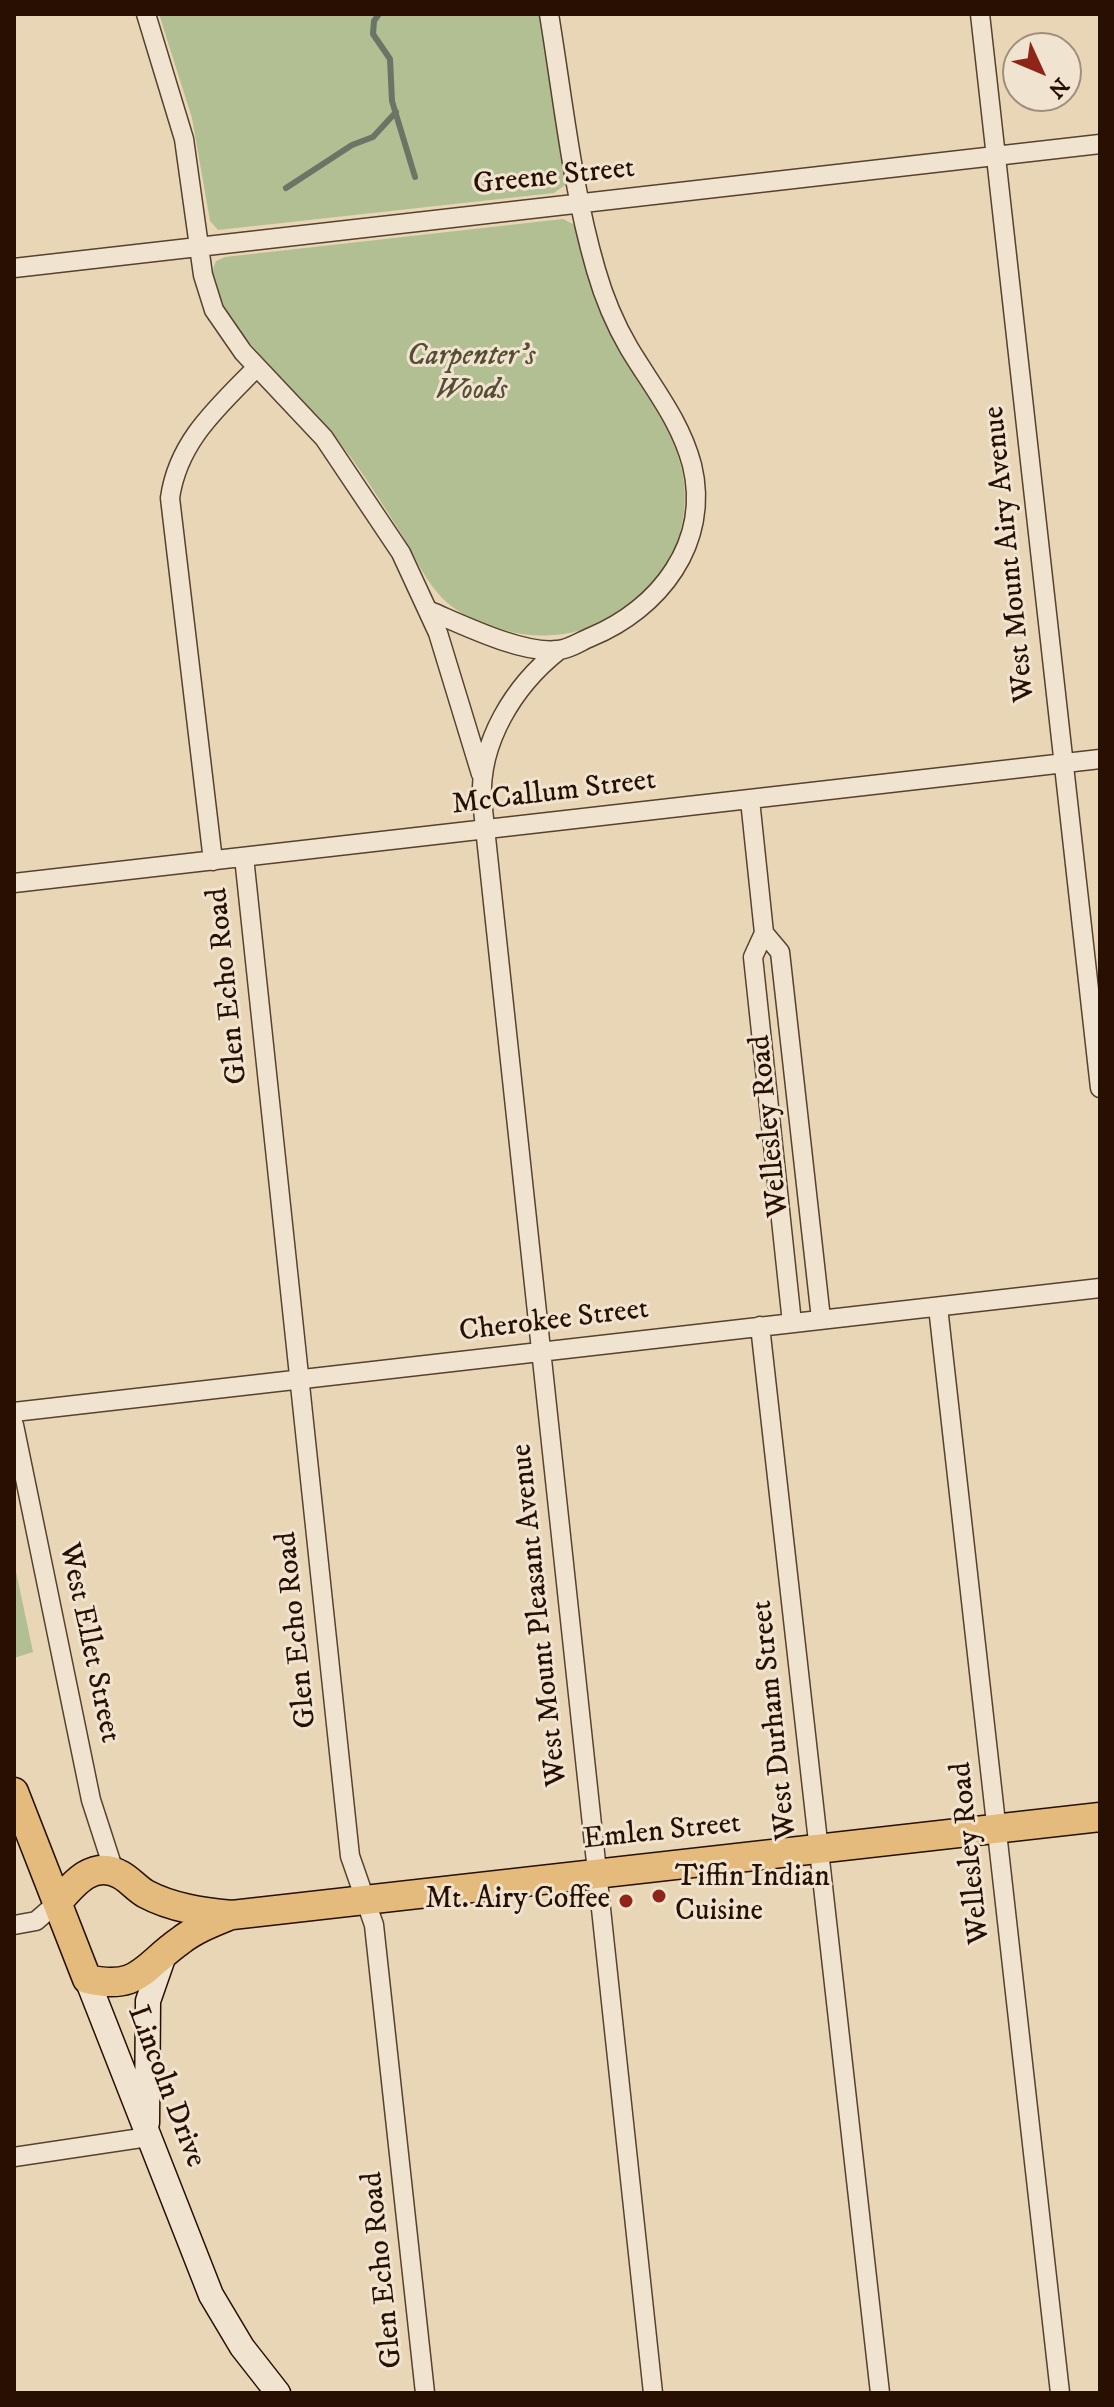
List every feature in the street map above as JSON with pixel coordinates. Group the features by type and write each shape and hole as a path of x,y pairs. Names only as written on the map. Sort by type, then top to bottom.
{"main road":[{"name":"Lincoln Drive","path":"14,1792 211,2295 242,2347 278,2393"},
{"name":"Emlen Street","path":"114,1871 144,1893 188,1909 232,1915 1100,1817"},
{"path":"58,1902 89,1872 98,1869 114,1871"},
{"path":"144,1893 160,1916 166,1952 155,1972 148,2001 148,2137"},
{"name":"Emlen Street","path":"87,1979 107,1984 131,1980 194,1932 232,1915"}],"street":[{"path":"146,14 180,124 200,247 214,310 230,336 305,416 350,473 401,553 430,611 481,774"},
{"path":"481,774 493,738 510,704 533,674 558,651 621,623 661,590 686,547 695,502 693,470 684,439 610,311 581,203 549,14"},
{"name":"West Mount Airy Avenue","path":"980,14 1100,1088"},
{"name":"Greene Street","path":"14,268 1100,144"},
{"name":"Glen Echo Road","path":"213,861 170,498 175,469 191,438 257,367"},
{"path":"430,611 502,639 558,651"},
{"name":"McCallum Street","path":"14,883 1100,759"},
{"name":"West Mount Pleasant Avenue","path":"481,774 653,2393"},
{"name":"Wellesley Road","path":"750,800 764,933 753,957 792,1323"},
{"name":"Glen Echo Road","path":"244,857 350,1856 374,1925 425,2393"},
{"name":"Wellesley Road","path":"764,933 780,952 821,1319"},
{"name":"Cherokee Street","path":"14,1412 1100,1288"},
{"name":"Wellesley Road","path":"938,1307 1060,2393"},
{"name":"West Durham Street","path":"760,1326 880,2393"},
{"name":"West Ellet Street","path":"14,1425 91,1800 114,1871"},
{"path":"14,1925 36,1921 58,1902"},
{"path":"14,2157 148,2137"}],"green space":[{"path":"159,14 539,14 564,161 565,185 554,193 218,230 210,221 192,118"},
{"name":"Carpenter's Woods","path":"563,219 577,226 587,272 603,317 669,434 684,480 685,506 680,533 668,563 649,588 626,609 587,628 563,634 528,635 471,618 438,594 352,459 235,324 216,293 213,271 216,261 225,257"},
{"path":"14,1562 33,1652 14,1658"}],"waterway":[{"path":"379,14 374,21 373,34 390,59 392,101 415,177"},
{"path":"286,188 352,145 373,137 396,112"}],"place":[{"name":"Tiffin Indian Cuisine","path":"659,1896"},
{"name":"Mt. Airy Coffee","path":"626,1901"}]}
